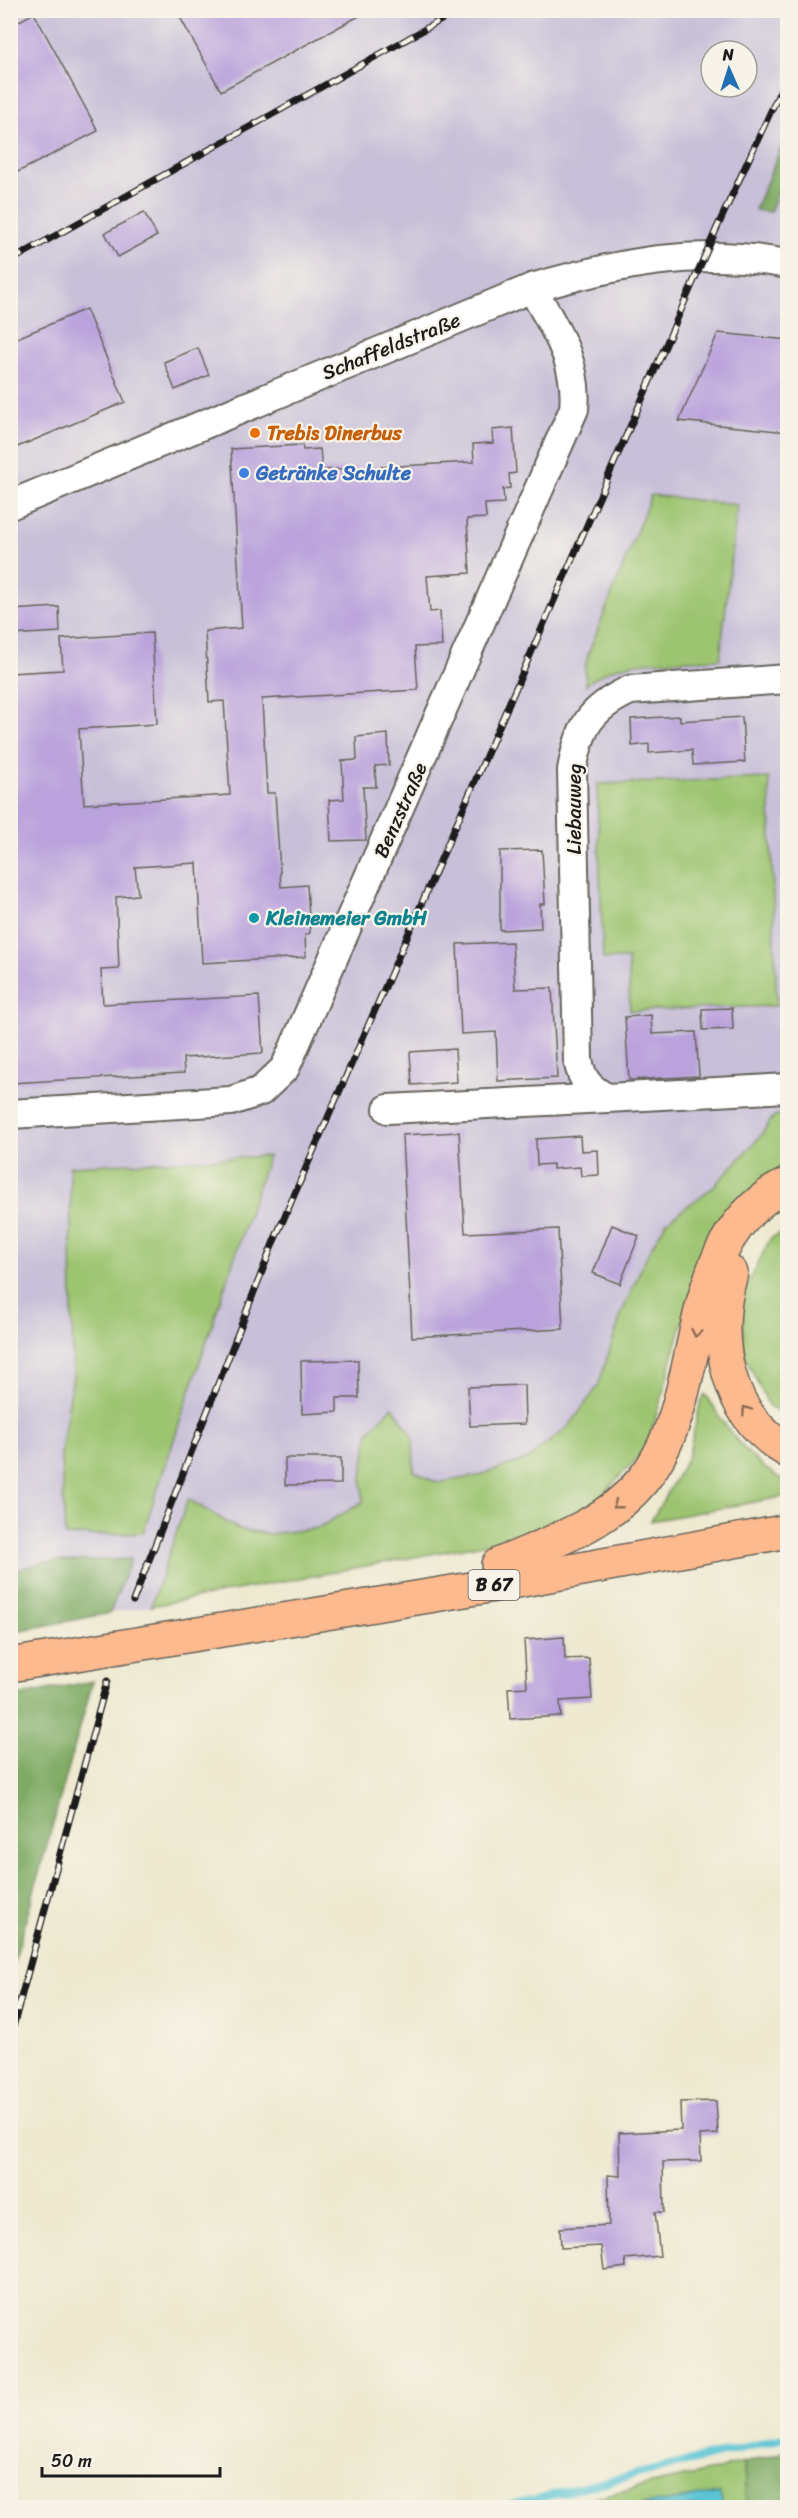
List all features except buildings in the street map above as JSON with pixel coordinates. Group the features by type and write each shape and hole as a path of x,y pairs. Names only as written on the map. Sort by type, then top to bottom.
{"highway":[{"path":"498,1565 587,1527 616,1507 640,1484 658,1461 670,1435 683,1392 706,1290 716,1264 732,1234 745,1217 763,1199 788,1184"},
{"path":"788,1202 749,1238 732,1270 723,1301 722,1331 725,1364 738,1398 754,1422 788,1451"},
{"name":"B 67","path":"198,1633 498,1565 788,1514"},
{"name":"B 67","path":"10,1665 495,1585 788,1531"}],"street":[{"name":"Schaffeldstraße","path":"10,505 532,288 606,267 659,259 739,258 788,264"},
{"name":"Benzstraße","path":"10,1114 231,1101 261,1091 285,1068 574,409 577,388 573,368 532,288"},
{"name":"Liebauweg","path":"607,1098 591,1089 581,1077 578,1060 572,770 578,738 591,715 611,699 630,690 788,679"},
{"path":"388,1109 788,1088"}],"shaded area":[{"path":"10,11 787,11 787,1113 774,1116 759,1138 712,1188 667,1221 622,1312 598,1386 570,1425 528,1459 477,1476 437,1483 414,1471 413,1436 362,1477 363,1502 318,1528 270,1534 238,1529 188,1499 151,1606 110,1613 130,1559 43,1562 11,1572"}],"green space":[{"path":"787,133 787,170 770,212 755,210"},
{"path":"651,495 737,505 720,659 667,660 632,664 600,675 586,685 585,667 589,652"},
{"path":"769,778 777,1006 630,1011 628,959 603,959 597,784"},
{"path":"787,1113 787,1171 742,1196 702,1254 647,1448 583,1515 490,1543 151,1606 188,1499 238,1529 270,1534 318,1528 363,1502 362,1477 369,1431 393,1407 413,1436 414,1471 437,1483 477,1476 528,1459 570,1425 598,1386 622,1312 649,1251 667,1221 712,1188 759,1138 774,1116"},
{"path":"268,1156 143,1533 65,1536 61,1453 73,1376 70,1166"},
{"path":"787,1229 787,1419 769,1406 744,1355 741,1298 770,1239"},
{"path":"705,1394 744,1448 759,1464 787,1482 787,1496 651,1521 688,1457 701,1400"},
{"path":"131,1559 110,1613 11,1632 11,1572 43,1562"},
{"path":"93,1681 11,1973 11,1697"},
{"path":"787,2451 787,2507 746,2507 744,2463"},
{"path":"744,2463 746,2507 552,2507"}],"water":[{"path":"720,2493 723,2507 629,2507"}],"waterway":[{"path":"499,2508 788,2437"}],"railway":[{"path":"10,261 459,10"},
{"path":"133,1601 274,1241 716,230 788,74"},
{"path":"10,2038 107,1681"}],"place":[{"name":"Trebis Dinerbus","path":"255,433"},
{"name":"Getränke Schulte","path":"244,473"},
{"name":"Kleinemeier GmbH","path":"254,918"}]}
